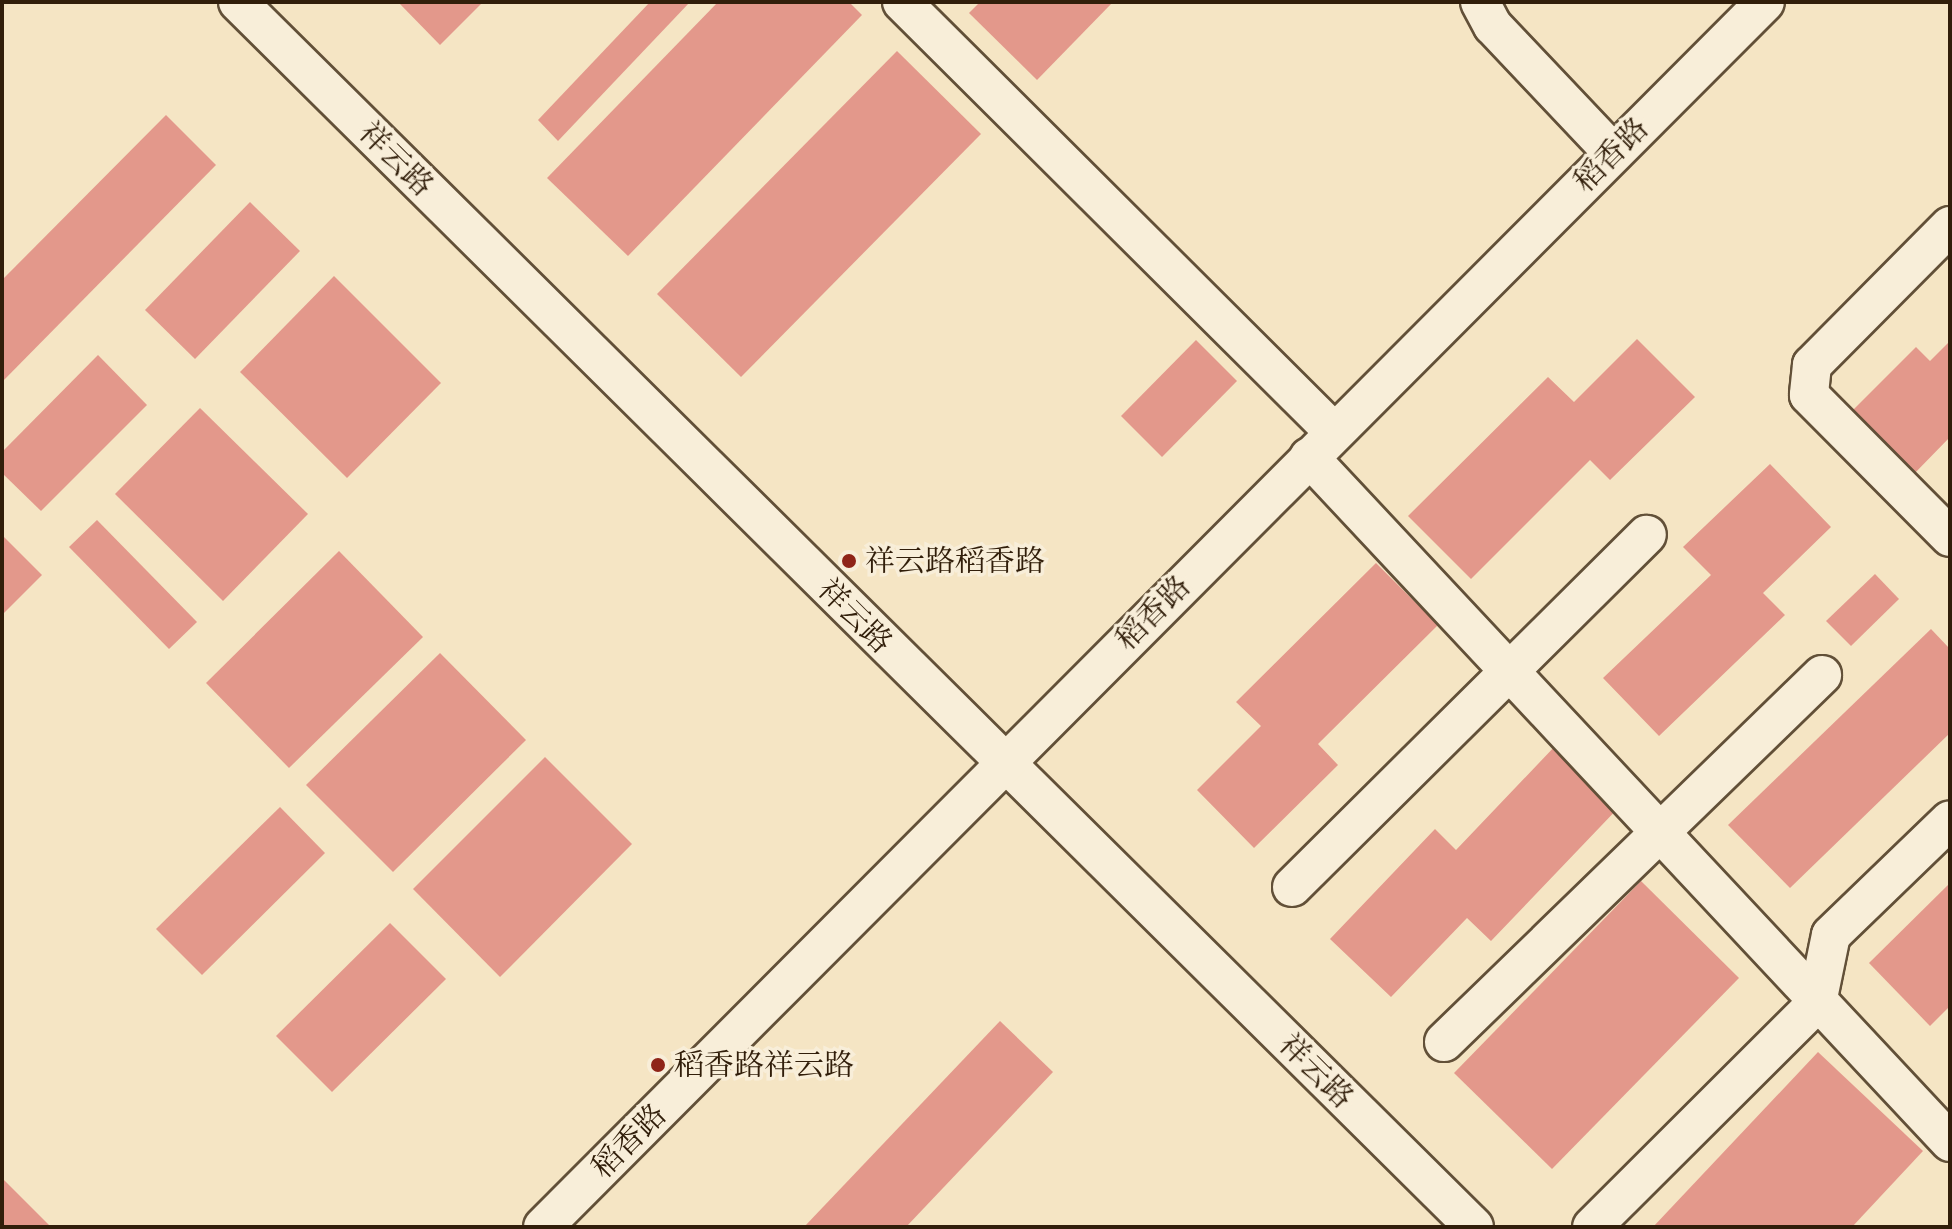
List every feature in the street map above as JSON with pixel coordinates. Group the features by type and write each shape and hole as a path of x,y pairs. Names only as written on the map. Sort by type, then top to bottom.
{"street":[{"name":"祥云路","path":"238,2 1474,1227"},
{"path":"902,2 1321,445 1509,672 1950,1142"},
{"path":"1480,2 1493,26 1613,153"},
{"name":"稻香路","path":"543,1227 1765,2"},
{"path":"1950,226 1812,365 1809,395 1950,537"},
{"path":"1292,887 1647,535"},
{"path":"1444,1042 1822,675"},
{"path":"1592,1227 1817,1003 1831,935 1950,820"}],"building":[{"path":"398,2 483,2 440,45"},
{"path":"650,2 690,2 558,141 538,120"},
{"path":"718,2 849,2 862,15 628,256 547,178"},
{"path":"980,2 1113,2 1037,80 969,13"},
{"path":"897,51 981,134 741,377 657,294"},
{"path":"166,115 216,165 2,382 2,280"},
{"path":"250,202 300,251 195,359 145,310"},
{"path":"334,276 441,383 347,478 240,372"},
{"path":"1637,339 1695,397 1610,480 1590,460 1471,579 1408,516 1548,377 1574,402"},
{"path":"1196,340 1237,381 1162,457 1121,416"},
{"path":"1950,341 1950,437 1912,476 1850,413 1916,347 1930,361"},
{"path":"98,355 147,405 41,511 2,473 2,452"},
{"path":"200,408 308,514 223,601 115,494"},
{"path":"1770,464 1831,527 1763,593 1785,615 1659,736 1603,678 1711,575 1683,547"},
{"path":"97,520 197,622 169,649 69,547"},
{"path":"2,535 42,575 2,615"},
{"path":"339,551 423,637 289,768 206,683"},
{"path":"1376,563 1438,625 1318,744 1338,765 1254,848 1197,790 1261,726 1236,702"},
{"path":"1875,574 1899,599 1851,646 1826,621"},
{"path":"1931,629 1950,649 1950,733 1790,888 1728,825"},
{"path":"440,653 526,740 393,872 306,785"},
{"path":"1558,743 1622,804 1491,941 1467,918 1391,997 1330,939 1435,829 1456,850"},
{"path":"545,757 632,844 500,977 413,889"},
{"path":"280,807 325,853 202,975 156,929"},
{"path":"1641,881 1739,978 1552,1169 1454,1073"},
{"path":"1950,883 1950,1006 1930,1026 1869,963"},
{"path":"390,923 446,979 332,1092 276,1036"},
{"path":"1000,1021 1053,1072 906,1227 804,1227"},
{"path":"1818,1052 1923,1151 1852,1227 1653,1227"},
{"path":"2,1178 51,1227 2,1227"}],"place":[{"name":"祥云路稻香路","path":"849,561"},
{"name":"稻香路祥云路","path":"658,1065"}]}
